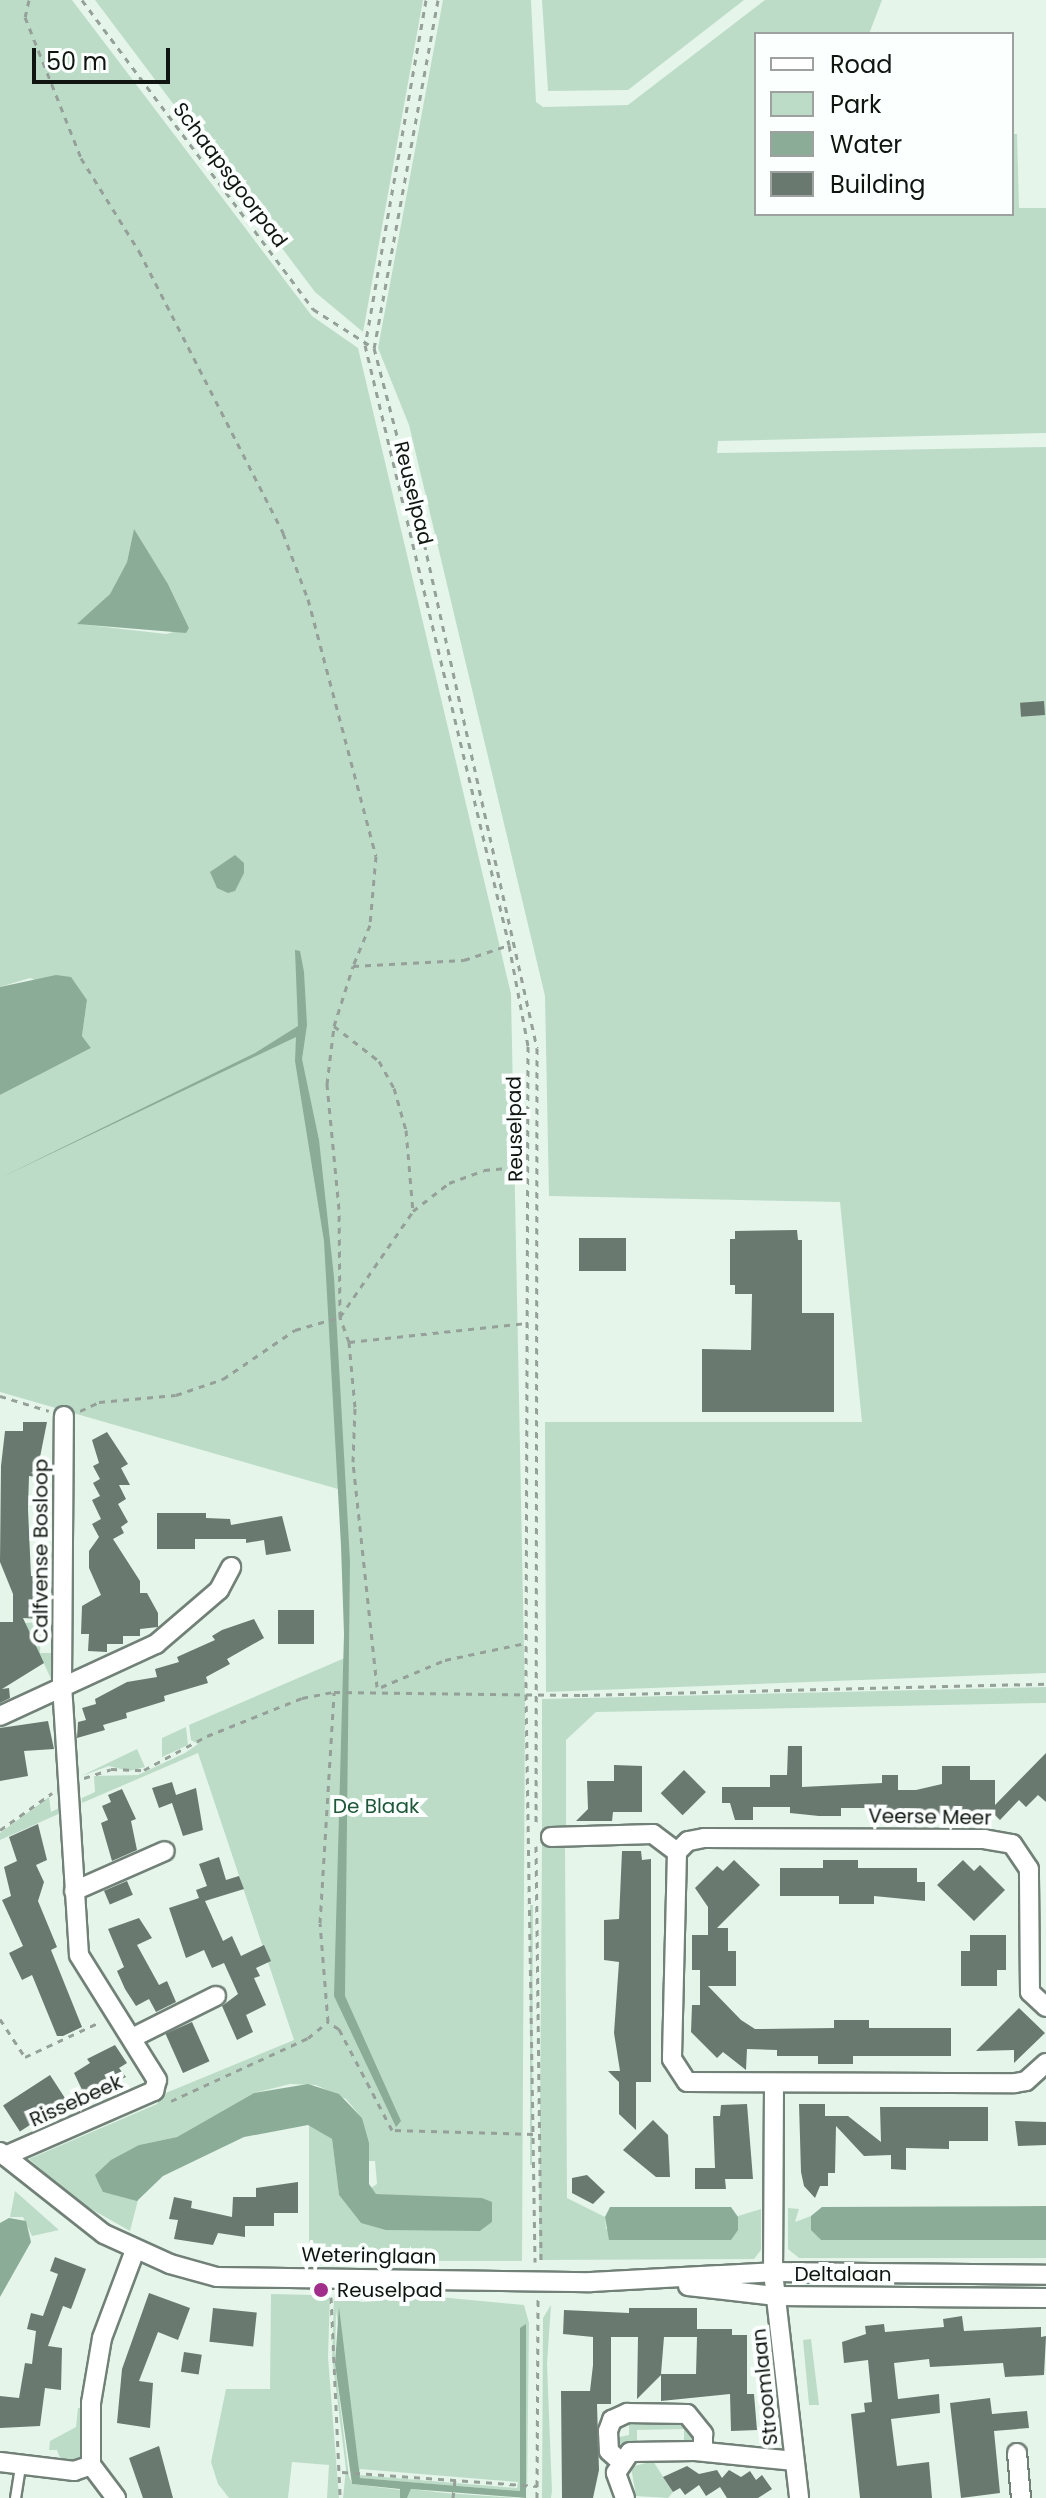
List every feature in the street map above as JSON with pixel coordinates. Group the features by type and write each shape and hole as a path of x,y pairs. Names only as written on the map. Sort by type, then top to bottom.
{"street":[{"name":"Calfvense Bosloop","path":"62,1685 64,1416"},
{"path":"0,1716 156,1644 219,1590 231,1567"},
{"name":"Rissebeek","path":"2,2154 154,2091 155,2070 79,1955 62,1685"},
{"path":"551,1837 653,1834 677,1852 673,2066 697,2086 1015,2083 1026,2081 1046,2063"},
{"name":"Veerse Meer","path":"677,1852 688,1841 704,1838 985,1839 1012,1844 1029,1869 1030,1992 1046,2007"},
{"path":"74,1891 165,1851"},
{"path":"132,2038 216,1996"},
{"path":"773,2272 774,2085"},
{"name":"Weteringlaan","path":"2,2154 84,2222 135,2250 217,2277 642,2281 773,2272"},
{"path":"116,2498 91,2465 91,2403 102,2338 135,2250"},
{"name":"Deltalaan","path":"773,2272 1046,2275"},
{"name":"Stroomlaan","path":"773,2272 799,2498"},
{"name":"Deltalaan","path":"642,2281 776,2296 1046,2298"},
{"path":"620,2461 609,2451 608,2431 612,2420 627,2413 687,2414 703,2434 703,2451"},
{"path":"625,2498 616,2473 620,2461 645,2449 703,2451 795,2461"},
{"path":"1017,2453 1021,2498"},
{"path":"0,2462 74,2471 91,2465"}],"lane":[{"path":"15,2498 20,2465"}],"path":[{"path":"29,0 25,17 81,158 139,251 283,533 308,599 376,856 370,925 334,1026 327,1084 339,1209 340,1317 349,1342 355,1407 353,1462 377,1689"},
{"name":"Schaapsgoorpad","path":"82,0 313,309 374,348"},
{"name":"Reuselpad","path":"426,0 365,345 509,945 528,1046 526,1694 535,2266 541,2281"},
{"name":"Reuselpad","path":"438,0 374,348 433,580 537,1048 536,1695 541,2281 536,2306 537,2498"},
{"path":"353,966 464,960 509,945"},
{"path":"334,1026 379,1061 394,1088 406,1130 413,1211"},
{"path":"0,1396 72,1418 99,1402 176,1395 223,1379 295,1330 340,1317 413,1211 449,1183 484,1170 530,1166"},
{"path":"349,1342 529,1323"},
{"path":"377,1689 445,1660 527,1643"},
{"path":"0,1830 68,1785 106,1770 144,1770 207,1736 302,1698 340,1691 377,1689 536,1695 1046,1684"},
{"path":"328,2022 320,1923 334,1692"},
{"path":"0,2019 25,2057 117,2014"},
{"path":"154,2091 166,2102 180,2097 308,2038 328,2022"},
{"path":"328,2022 339,2029 392,2130 533,2134"},
{"path":"332,2277 331,2364 344,2472 340,2498"},
{"path":"344,2472 538,2486"},
{"path":"454,2497 455,2480"}],"green space":[{"name":"De Blaak","path":"0,0 72,0 312,316 358,348 511,994 525,1701 522,2261 309,2261 309,2125 332,2139 339,2195 361,2223 480,2231 492,2222 492,2202 376,2194 371,2188 377,2184 375,2161 369,2161 362,2118 346,2099 316,2085 290,2084 254,2093 177,2137 139,2145 103,2192 138,2200 130,2231 77,2201 29,2159 157,2104 161,2095 294,2040 198,1753 82,1803 82,1798 95,1792 94,1776 138,1775 185,1753 198,1744 191,1740 189,1725 347,1657 345,1491 0,1392 0,1095 91,1048 82,1036 87,1000 30,978 0,987","holes":["134,530 168,584 189,628 166,634 79,624 110,594 127,562"]},
{"path":"95,0 423,0 363,332 315,292"},
{"path":"443,0 531,0 536,102 543,107 628,105 765,0 882,0 870,32 754,32 754,216 1014,216 1014,134 1017,134 1019,208 1046,208 1046,433 718,441 717,453 1046,447 1046,1673 546,1692 545,1422 862,1422 840,1202 549,1196 545,996 409,425 378,348"},
{"path":"542,0 744,0 628,90 548,91"},
{"path":"41,1622 40,1653 53,1653 52,1681 25,1623"},
{"path":"1046,1687 1046,1703 596,1712 566,1740 566,1827 542,1829 542,1699"},
{"path":"186,1727 188,1745 162,1757 162,1738"},
{"path":"137,1749 145,1767 129,1771 109,1766 81,1776"},
{"path":"49,1797 51,1812 63,1806 63,1812 0,1840 0,1833"},
{"path":"565,1840 567,2198 605,2217 606,2229 738,2228 738,2216 761,2209 761,2250 754,2259 539,2260 542,1841"},
{"path":"530,1905 533,1905 532,2165 530,2165"},
{"path":"15,2191 59,2230 32,2236 23,2217 10,2217"},
{"path":"788,2208 799,2209 795,2222 811,2216 812,2229 821,2240 1046,2240 1046,2258 799,2258 788,2249"},
{"path":"271,2294 314,2295 314,2299 330,2295 328,2357 339,2498 327,2498 329,2465 292,2462 288,2498 229,2498 218,2484 211,2462 226,2389 270,2389"},
{"path":"334,2294 362,2302 377,2301 377,2294 407,2294 524,2305 529,2323 527,2498 527,2483 520,2491 358,2478 336,2310 335,2364 349,2476 352,2484 401,2490 400,2498 343,2498 346,2469 332,2357","holes":["360,2469 518,2482 517,2488 359,2475"]},
{"path":"551,2305 547,2364 552,2491 551,2498 542,2498 543,2318"},
{"path":"811,2339 819,2405 809,2405 803,2340"},
{"path":"78,2408 85,2408 83,2456 74,2464 62,2463 57,2450 49,2450 50,2441 76,2427"},
{"path":"629,2421 684,2421 694,2433 694,2443 684,2442 684,2429 637,2430 637,2443 618,2451 615,2438 629,2435"},
{"path":"653,2461 673,2492 668,2498 636,2496 631,2467"},
{"path":"411,2489 445,2493 518,2498 407,2498"}],"water":[{"path":"134,529 168,584 189,628 186,633 77,624 110,594 127,562"},
{"path":"235,855 244,863 244,873 235,891 228,893 217,888 210,872"},
{"path":"295,950 300,951 304,972 307,1025 302,1059 319,1140 334,1277 350,1561 345,1996 401,2121 396,2127 334,1996 344,1634 341,1546 324,1241 295,1061 296,1037 0,1178 255,1053 298,1026"},
{"path":"56,975 71,977 87,1000 82,1036 91,1048 0,1095 0,987"},
{"path":"308,2084 339,2094 362,2118 369,2143 369,2184 376,2194 482,2198 492,2202 492,2222 480,2231 386,2230 361,2223 339,2195 332,2139 308,2125 244,2137 163,2176 137,2201 103,2192 98,2182 95,2175 111,2160 139,2145 177,2137 254,2093"},
{"path":"1046,2206 1046,2240 821,2240 811,2230 811,2216 822,2207"},
{"path":"610,2207 731,2207 738,2217 738,2230 731,2240 609,2240 605,2217"},
{"path":"9,2218 26,2221 31,2242 0,2297 0,2223"},
{"path":"339,2307 360,2478 520,2491 520,2328 526,2324 526,2498 411,2489 407,2498 400,2498 400,2489 352,2484 335,2364"}],"building":[{"path":"1044,701 1045,715 1021,717 1020,703"},
{"path":"797,1230 798,1240 802,1240 802,1313 834,1313 834,1412 702,1412 702,1349 751,1350 752,1294 735,1294 735,1285 730,1285 730,1239 735,1239 735,1231"},
{"path":"579,1238 626,1238 626,1271 579,1271"},
{"path":"23,1422 47,1422 36,1477 29,1476 28,1509 31,1576 39,1576 39,1593 49,1593 49,1611 40,1611 40,1619 23,1618 44,1663 2,1689 9,1688 10,1698 0,1703 0,1622 13,1622 13,1594 0,1562 1,1466 5,1431 23,1431"},
{"path":"107,1432 128,1464 121,1468 130,1485 119,1485 126,1499 118,1504 128,1522 121,1527 124,1533 113,1539 140,1581 140,1593 147,1593 158,1613 158,1627 140,1629 140,1636 123,1636 123,1644 107,1644 107,1652 88,1651 89,1634 81,1634 82,1606 101,1595 89,1568 89,1551 99,1537 92,1524 101,1519 92,1500 100,1496 93,1483 100,1479 93,1466 99,1463 92,1440"},
{"path":"157,1513 206,1513 206,1518 230,1519 231,1525 282,1516 291,1551 266,1555 264,1540 246,1543 246,1539 195,1539 195,1549 157,1549"},
{"path":"278,1610 314,1610 314,1644 278,1644"},
{"path":"254,1619 264,1638 227,1659 230,1664 206,1677 208,1683 164,1696 165,1701 126,1713 127,1718 103,1725 105,1730 77,1738 78,1722 86,1720 82,1708 96,1704 95,1699 127,1682 157,1677 155,1669 179,1662 177,1657 215,1640 212,1636 222,1630"},
{"path":"48,1721 54,1749 24,1751 28,1776 0,1781 0,1728"},
{"path":"788,1746 802,1746 802,1787 882,1783 882,1775 898,1775 898,1790 916,1790 942,1784 942,1766 970,1766 970,1780 995,1780 995,1805 1046,1753 1046,1802 1038,1795 1026,1807 1019,1800 1000,1820 993,1813 926,1820 925,1814 886,1814 886,1808 841,1808 841,1816 819,1816 790,1813 790,1807 753,1807 753,1820 735,1820 730,1803 722,1803 722,1787 770,1787 770,1775 787,1775"},
{"path":"614,1765 642,1766 642,1812 613,1812 612,1821 576,1821 588,1809 587,1781 614,1781"},
{"path":"684,1770 706,1792 683,1815 661,1793"},
{"path":"172,1782 176,1795 196,1788 203,1830 183,1836 172,1803 159,1808 152,1788"},
{"path":"122,1789 136,1819 131,1821 137,1850 112,1861 101,1823 108,1820 102,1806 111,1802 108,1795"},
{"path":"38,1824 47,1860 36,1865 44,1882 38,1901 57,1947 51,1950 82,2027 63,2036 57,2036 32,1975 22,1980 9,1953 23,1946 2,1900 11,1896 4,1867 17,1861 9,1837"},
{"path":"622,1851 641,1851 642,1860 651,1859 651,2082 636,2082 636,2130 619,2114 619,2082 608,2071 620,2071 614,2033 619,1962 604,1960 604,1920 619,1919"},
{"path":"219,1857 226,1880 239,1876 244,1889 205,1901 223,1941 232,1936 241,1956 264,1945 271,1961 256,1968 260,1976 254,1978 266,2005 246,2015 253,2032 237,2040 222,2006 238,1994 224,1963 212,1968 204,1950 186,1958 169,1908 199,1898 196,1890 207,1886 199,1864"},
{"path":"734,1860 760,1885 717,1928 728,1928 728,1951 736,1951 736,1986 708,1986 741,2020 755,2029 834,2028 834,2020 869,2020 869,2028 951,2028 951,2056 853,2056 853,2064 818,2064 818,2056 777,2056 777,2050 747,2049 746,2070 723,2052 717,2058 691,2032 692,2005 700,2005 700,1970 692,1970 692,1935 708,1935 708,1907 695,1888 717,1866 723,1871"},
{"path":"823,1860 858,1860 858,1868 917,1868 917,1882 925,1882 925,1901 874,1896 874,1904 839,1904 839,1896 780,1896 780,1868 823,1868"},
{"path":"963,1860 974,1871 980,1865 1005,1890 974,1921 937,1885"},
{"path":"127,1881 133,1895 110,1905 104,1891"},
{"path":"139,1918 152,1938 137,1945 159,1985 167,1981 176,2002 156,2012 149,1999 136,2006 125,1989 117,1971 124,1967 108,1929"},
{"path":"970,1935 1006,1935 1006,1970 997,1970 997,1986 961,1986 961,1951 970,1951"},
{"path":"1019,2008 1045,2033 1014,2063 1014,2050 976,2051"},
{"path":"192,2022 209,2061 183,2073 166,2034"},
{"path":"115,2045 127,2063 119,2068 126,2077 85,2096 74,2073 90,2063 87,2059"},
{"path":"50,2075 67,2101 20,2131 3,2105"},
{"path":"747,2104 753,2179 725,2179 726,2189 695,2189 695,2168 715,2168 713,2116 720,2116 721,2105"},
{"path":"799,2104 825,2104 825,2116 848,2116 881,2142 880,2107 988,2107 988,2141 949,2141 949,2149 906,2148 906,2170 891,2169 891,2155 864,2156 836,2126 835,2173 828,2173 828,2186 820,2186 815,2198 804,2186 801,2172"},
{"path":"653,2120 668,2135 670,2177 656,2177 623,2150"},
{"path":"1015,2121 1046,2122 1046,2145 1018,2146"},
{"path":"587,2175 605,2192 593,2204 572,2193 572,2178"},
{"path":"298,2182 298,2213 274,2213 274,2226 245,2226 245,2237 218,2233 213,2245 174,2239 178,2220 169,2219 174,2197 192,2201 191,2208 232,2217 233,2197 256,2197 256,2188"},
{"path":"55,2257 86,2269 71,2309 63,2306 48,2346 62,2348 61,2390 45,2388 40,2426 0,2428 0,2396 19,2398 25,2363 32,2364 36,2331 27,2329 31,2313 43,2316 58,2274 50,2271"},
{"path":"149,2293 190,2308 178,2340 158,2332 139,2381 153,2383 150,2428 117,2423 122,2369"},
{"path":"213,2308 257,2313 253,2346 209,2342"},
{"path":"629,2308 697,2308 697,2329 732,2329 732,2335 747,2335 747,2394 754,2394 757,2430 731,2431 730,2394 661,2401 661,2375 637,2399 638,2337 611,2337 611,2404 597,2404 599,2470 593,2498 562,2498 561,2391 590,2391 593,2365 593,2337 563,2334 564,2310 629,2313","holes":["664,2337 697,2337 696,2374 661,2374"]},
{"path":"962,2316 964,2331 1041,2327 1041,2337 1046,2336 1044,2375 1005,2377 1003,2363 930,2367 929,2359 894,2363 898,2399 939,2394 940,2413 891,2419 897,2466 929,2462 932,2498 860,2498 851,2414 865,2412 864,2403 872,2402 868,2360 844,2363 842,2342 866,2334 865,2326 884,2324 885,2332 944,2327 943,2319"},
{"path":"184,2352 202,2355 199,2375 181,2372"},
{"path":"990,2398 992,2414 1027,2411 1029,2428 994,2431 1000,2493 961,2498 950,2403"},
{"path":"159,2446 173,2498 143,2498 129,2458"},
{"path":"687,2466 699,2474 717,2470 722,2478 729,2470 741,2477 750,2471 756,2480 762,2475 772,2489 758,2498 727,2498 720,2487 706,2496 699,2485 685,2495 680,2488 673,2492 663,2477"}],"place":[{"name":"Reuselpad","path":"321,2290"}]}
